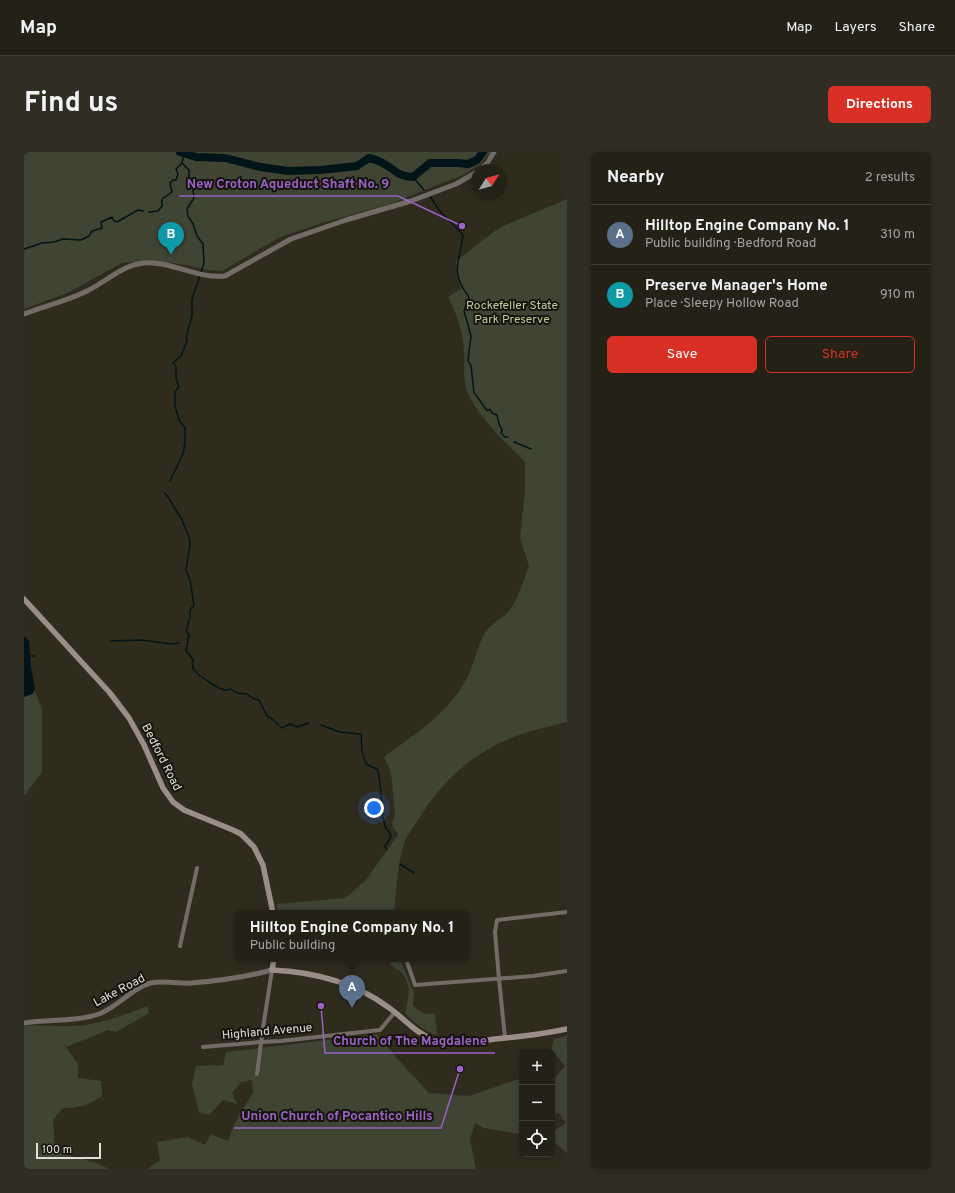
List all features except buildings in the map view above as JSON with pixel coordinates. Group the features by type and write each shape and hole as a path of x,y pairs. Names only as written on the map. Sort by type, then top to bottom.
{"main road":[{"name":"Bedford Road","path":"24,599 110,693 129,718 144,745 163,788 173,802 184,810 241,834 254,847 263,865 272,910"},
{"path":"273,962 272,970 306,973 342,982 366,993 395,1012 417,1031 425,1036 443,1042 464,1043 539,1035 567,1029"}],"street":[{"path":"486,164 494,152"},
{"path":"24,314 88,290 125,269 138,264 145,263 166,265 216,277 225,276 271,249 292,239 346,220 411,201 456,184 471,175"},
{"path":"180,946 196,868"},
{"path":"505,1038 495,932 497,920 567,912"},
{"path":"407,962 415,985 533,976 567,971"},
{"path":"257,1074 272,970"},
{"name":"Lake Road","path":"24,1023 78,1018 99,1014 110,1009 144,986 152,983 200,982 250,975 272,970"},
{"name":"Highland Avenue","path":"203,1047 281,1041 380,1030 395,1012"}],"green space":[{"path":"24,152 491,152 481,164 471,164 471,170 463,175 387,205 322,223 278,238 222,271 157,261 122,263 67,293 24,309"},
{"name":"Rockefeller State Park Preserve","path":"567,199 567,722 537,729 495,745 470,761 448,780 429,803 408,834 405,841 399,867 394,910 278,910 276,904 345,898 366,880 398,835 393,828 392,822 395,816 392,780 390,770 384,757 441,713 459,691 467,678 480,642 486,631 511,608 520,591 529,566 520,538 525,490 525,462 483,418 470,398 465,384 464,352 461,330 448,297 462,288 458,279 456,261 501,227"},
{"path":"24,665 42,709 42,772 24,796"},
{"path":"401,962 414,993 413,1006 424,1014 435,1013 437,1035 424,1029 405,1013 409,994 408,985 404,975 394,968 391,963"},
{"path":"148,1006 149,1013 116,1032 108,1030 66,1047 78,1064 78,1078 101,1081 102,1096 93,1102 84,1105 63,1108 53,1120 55,1152 94,1162 109,1169 24,1169 24,1026 80,1026 110,1019"},
{"path":"377,1034 429,1093 469,1096 519,1079 519,1133 518,1134 484,1128 475,1123 470,1139 476,1169 148,1169 160,1160 157,1142 188,1137 205,1145 211,1134 228,1141 234,1125 253,1092 252,1080 241,1082 232,1093 237,1104 223,1100 209,1115 199,1112 192,1084 196,1066 223,1065 226,1052"},
{"path":"567,1036 567,1153 555,1143 555,1130 566,1123 559,1113 555,1115 555,1078 565,1066 555,1054 555,1049 551,1049 554,1039"}],"shaded area":[{"path":"24,636 29,641 31,667 35,688 33,694 24,697"}],"waterway":[{"path":"180,152 196,157 225,158 260,167 288,171 320,170 357,166 369,158 381,162 399,174 413,177 430,163 468,164 477,160 483,152"},
{"path":"170,481 183,454 185,443 185,428 179,420 175,406 175,392 179,387 176,379 176,366 173,363 181,356 187,341 186,337 192,316 192,299 204,263 203,244 197,236 193,224 188,216 187,209 194,198 192,183 189,180 189,170 182,163 184,153"},
{"path":"149,212 158,211 162,206 162,199 172,192 170,183 173,180 176,180 178,174 176,169 182,163"},
{"path":"413,177 424,190"},
{"path":"430,196 439,210 463,235 457,266 459,280 469,297 464,311 471,336 468,360 471,366 474,393 488,411 490,409 492,413 497,415 502,430 501,433 505,437 508,437"},
{"path":"24,249 42,243 54,242 63,239 81,240 89,236 92,231 102,228 101,222 112,217 114,221 117,222 138,210 143,211"},
{"path":"514,442 531,449"},
{"path":"165,493 182,520 189,537 190,544 186,570 190,580 194,605 190,610 190,617 186,631 189,634 186,651 193,660 193,669 219,688 226,690 231,689 237,693 247,694 254,699 259,700 267,716 282,728 290,724 297,727 309,723"},
{"path":"110,641 141,640 173,644 179,643"},
{"path":"321,725 340,732 361,734 362,752 366,764 378,770 383,818 385,826 391,837 385,846 387,850"},
{"path":"400,864 414,873"}],"place":[{"name":"New Croton Aqueduct Shaft No. 9","path":"462,226"},
{"name":"Preserve Manager's Home","path":"171,255"},
{"name":"Church of The Magdalene","path":"321,1006"},
{"name":"Hilltop Engine Company No. 1","path":"352,1008"},
{"name":"Union Church of Pocantico Hills","path":"460,1069"}]}
